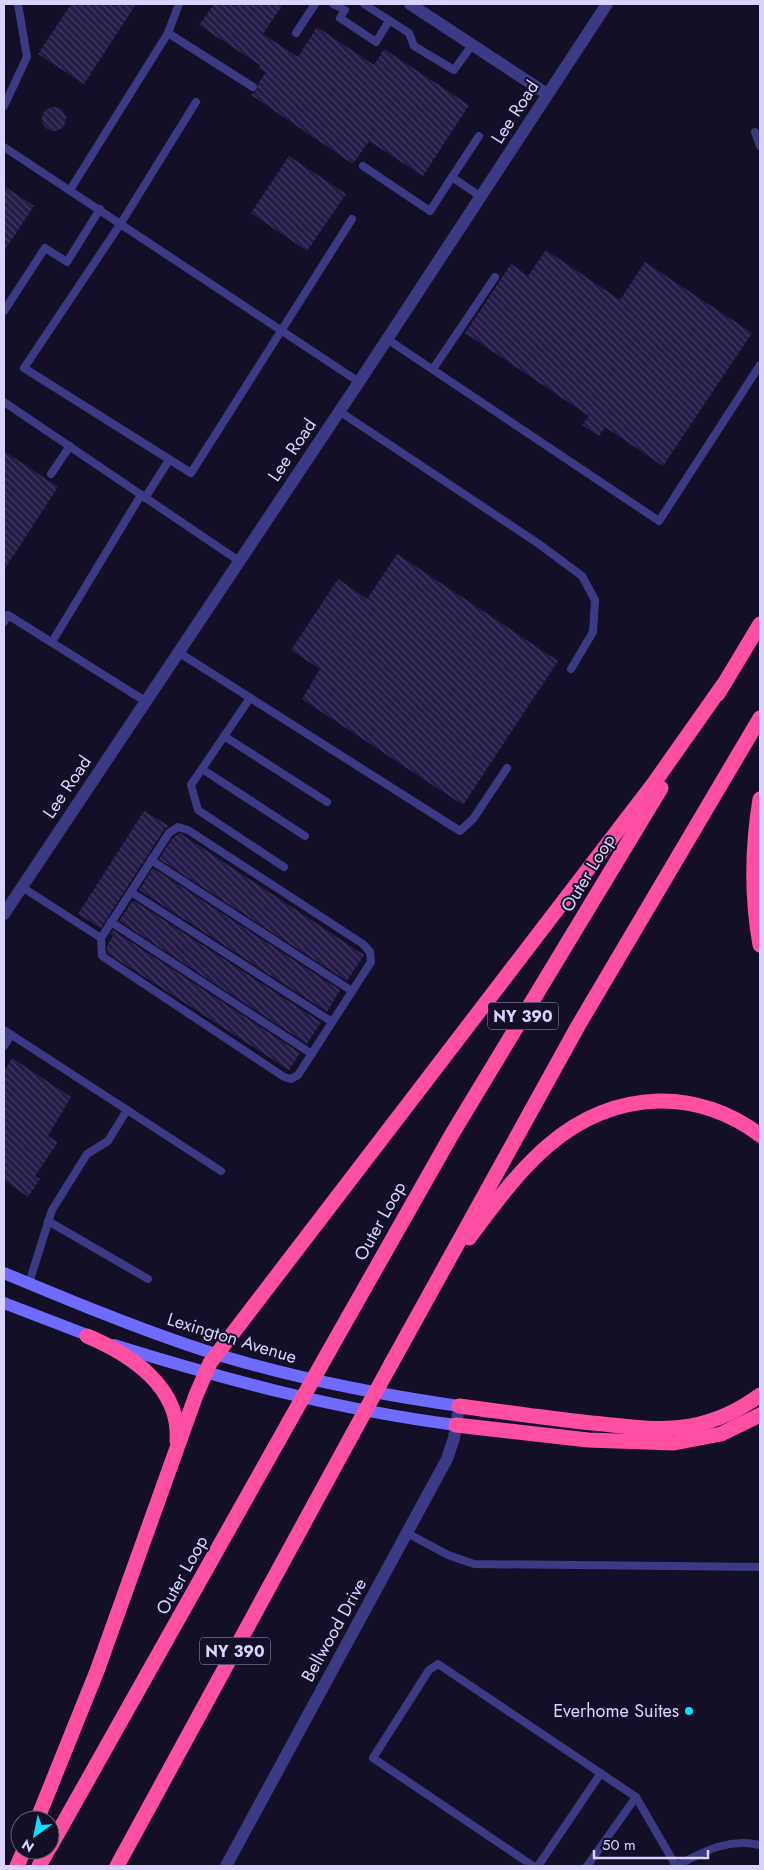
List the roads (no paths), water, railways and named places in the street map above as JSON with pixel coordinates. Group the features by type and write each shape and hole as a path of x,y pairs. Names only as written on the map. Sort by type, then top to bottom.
{"highway":[{"name":"Outer Loop","path":"60,1829 447,1141 760,624"},
{"path":"41,1810 100,1662 205,1373 216,1354 644,798 724,685"},
{"name":"NY 390","path":"117,1866 430,1292 596,994 760,718"},
{"path":"760,799 753,864 755,914 760,945"},
{"path":"430,1292 519,1173 558,1137 590,1116 623,1105 649,1101 675,1101 726,1114 760,1135"},
{"path":"87,1336 134,1361 162,1389 169,1402 176,1423 175,1454"},
{"path":"459,1406 615,1425 666,1428 692,1426 717,1419 739,1409 760,1395"},
{"path":"456,1425 578,1439 674,1443 720,1434 760,1416"}],"main road":[{"name":"Lexington Avenue","path":"4,1273 172,1340 216,1354 355,1388 459,1406"},
{"path":"4,1303 87,1336 205,1373 334,1405 456,1425"}],"street":[{"path":"410,4 547,94"},
{"name":"Lee Road","path":"4,914 359,382 608,4"},
{"name":"Bellwood Drive","path":"226,1866 447,1459 459,1406"}],"lane":[{"path":"4,106 27,57 18,4"},
{"path":"70,190 168,33 179,4"},
{"path":"296,33 316,4"},
{"path":"334,4 345,10 340,18 376,42 389,21"},
{"path":"364,4 408,33 414,46 454,70 472,45"},
{"path":"168,33 253,87"},
{"path":"196,102 121,223 24,368 191,473 352,219"},
{"path":"755,132 760,146"},
{"path":"363,166 430,211 479,136"},
{"path":"4,147 359,382"},
{"path":"452,178 481,197"},
{"path":"4,311 45,248 67,262 100,209"},
{"path":"433,369 495,277"},
{"path":"387,339 659,521 760,364"},
{"path":"4,402 239,561"},
{"path":"339,411 539,544 582,576 595,600 593,632 571,670"},
{"path":"52,474 70,446"},
{"path":"52,642 144,496 169,460"},
{"path":"4,622 8,615 145,701"},
{"path":"178,652 460,831 474,819 507,768"},
{"path":"250,698 191,785 198,810 284,867"},
{"path":"224,736 327,802"},
{"path":"202,769 304,836"},
{"path":"178,827 188,830 364,944 370,952 371,962 298,1076 292,1078 284,1077 102,956 101,938 131,892 169,833 178,827"},
{"path":"151,860 352,991"},
{"path":"22,887 101,938"},
{"path":"131,892 332,1022"},
{"path":"111,922 312,1054"},
{"path":"4,1046 7,1032 221,1171"},
{"path":"29,1284 52,1210 87,1154 108,1141 127,1110"},
{"path":"48,1221 148,1279"},
{"path":"407,1533 448,1555 474,1564 760,1567"},
{"path":"533,1866 373,1758 429,1670 438,1664 636,1797 676,1866 713,1847 747,1842 760,1846"},
{"path":"538,1866 601,1773"},
{"path":"587,1866 636,1797"}],"place":[{"name":"Everhome Suites","path":"689,1711"}]}
